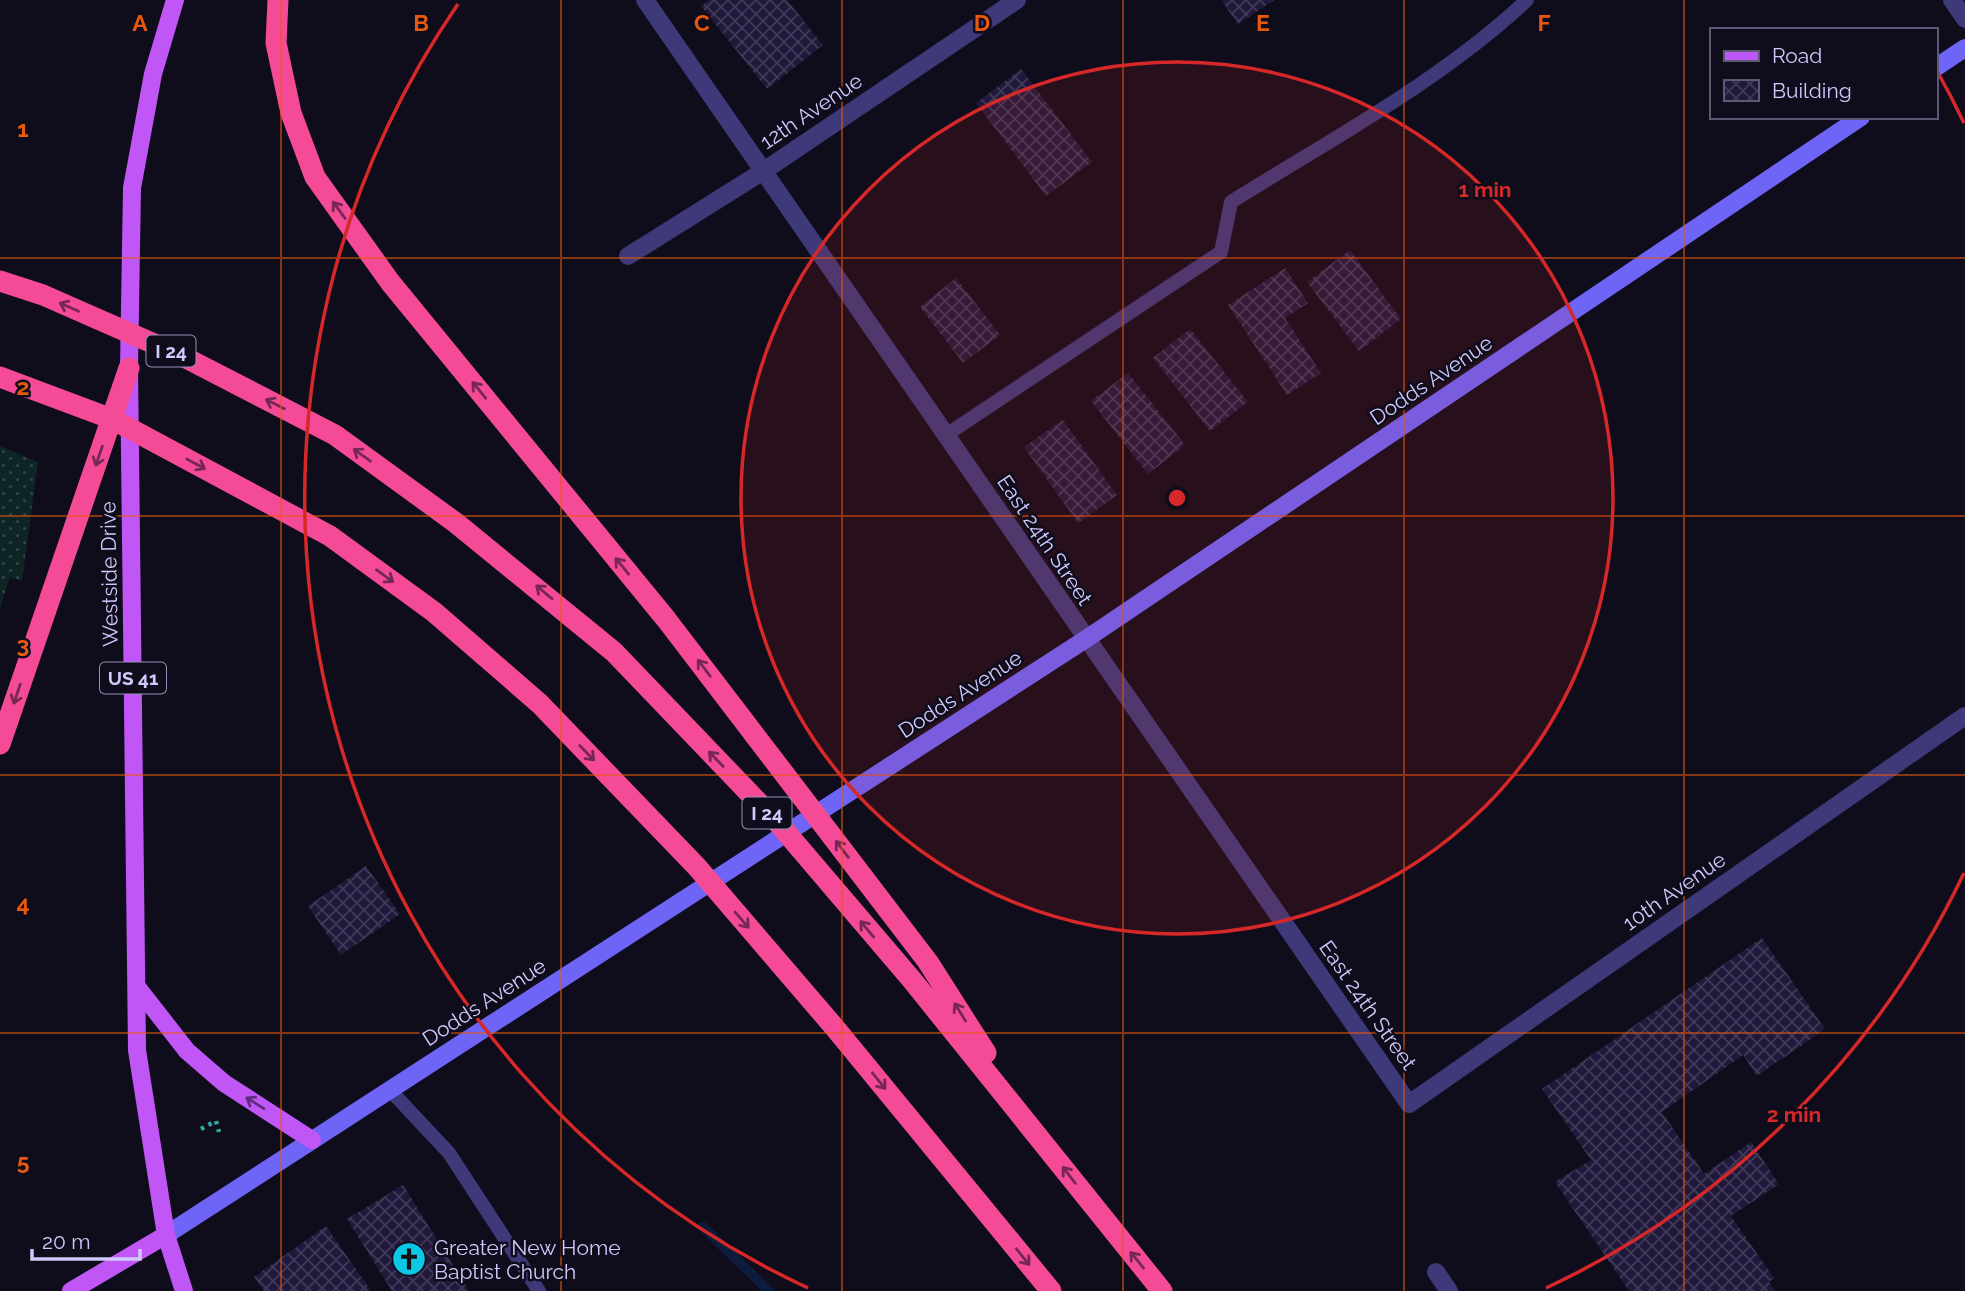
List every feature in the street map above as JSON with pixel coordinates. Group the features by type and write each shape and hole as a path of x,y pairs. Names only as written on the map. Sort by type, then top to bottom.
{"highway":[{"path":"278,0 276,43 291,113 314,177 390,282 666,619 928,961 1035,1132"},
{"name":"I 24","path":"0,281 43,296 184,357 335,435 467,531 614,652 779,824 912,981 1162,1291"},
{"path":"0,744 129,368"},
{"path":"0,377 113,419 330,536 434,612 540,704 697,867 835,1028 1046,1285"}],"main road":[{"name":"Westside Drive","path":"175,0 153,74 132,188 129,368 137,1050 166,1235 184,1291"},
{"path":"137,987 187,1051 223,1083 312,1140"},
{"name":"Dodds Avenue","path":"71,1291 166,1235"}],"street":[{"name":"East 24th Street","path":"645,0 1409,1104"},
{"name":"12th Avenue","path":"628,256 765,170 1017,0"},
{"path":"1952,0 1965,19"},
{"path":"1937,67 1965,48"},
{"name":"Dodds Avenue","path":"166,1235 1086,639 1858,119"},
{"name":"10th Avenue","path":"1409,1104 1965,716"},
{"path":"1436,1272 1449,1291"}],"lane":[{"path":"946,435 1221,252 1231,202 1438,71 1506,20 1527,0"},
{"path":"390,1090 449,1153 539,1291"}],"path":[{"path":"201,1129 216,1121 219,1132"}],"green space":[{"path":"0,446 38,462 22,581 10,577 0,608"}],"building":[{"path":"709,0 787,0 823,45 767,89 701,6"},
{"path":"1221,0 1274,0 1238,24"},
{"path":"1021,69 1092,162 1046,196 976,103"},
{"path":"1350,250 1401,319 1359,351 1307,282"},
{"path":"1285,268 1308,303 1285,318 1321,373 1287,395 1228,305"},
{"path":"956,278 1000,335 963,363 920,307"},
{"path":"1190,329 1248,402 1210,431 1153,358"},
{"path":"1128,373 1185,445 1148,474 1091,401"},
{"path":"1063,420 1117,495 1078,523 1024,447"},
{"path":"366,866 400,914 341,955 308,906"},
{"path":"1762,938 1825,1029 1757,1076 1743,1055 1662,1112 1704,1174 1751,1142 1779,1184 1731,1216 1774,1278 1769,1282 1775,1291 1629,1291 1555,1182 1591,1160 1542,1089"},
{"path":"403,1185 469,1291 392,1291 347,1219"},
{"path":"326,1226 371,1291 264,1291 254,1277"}],"waterway":[{"path":"703,1227 769,1291"}],"place":[{"name":"Greater New Home Baptist Church","path":"409,1259"}]}
